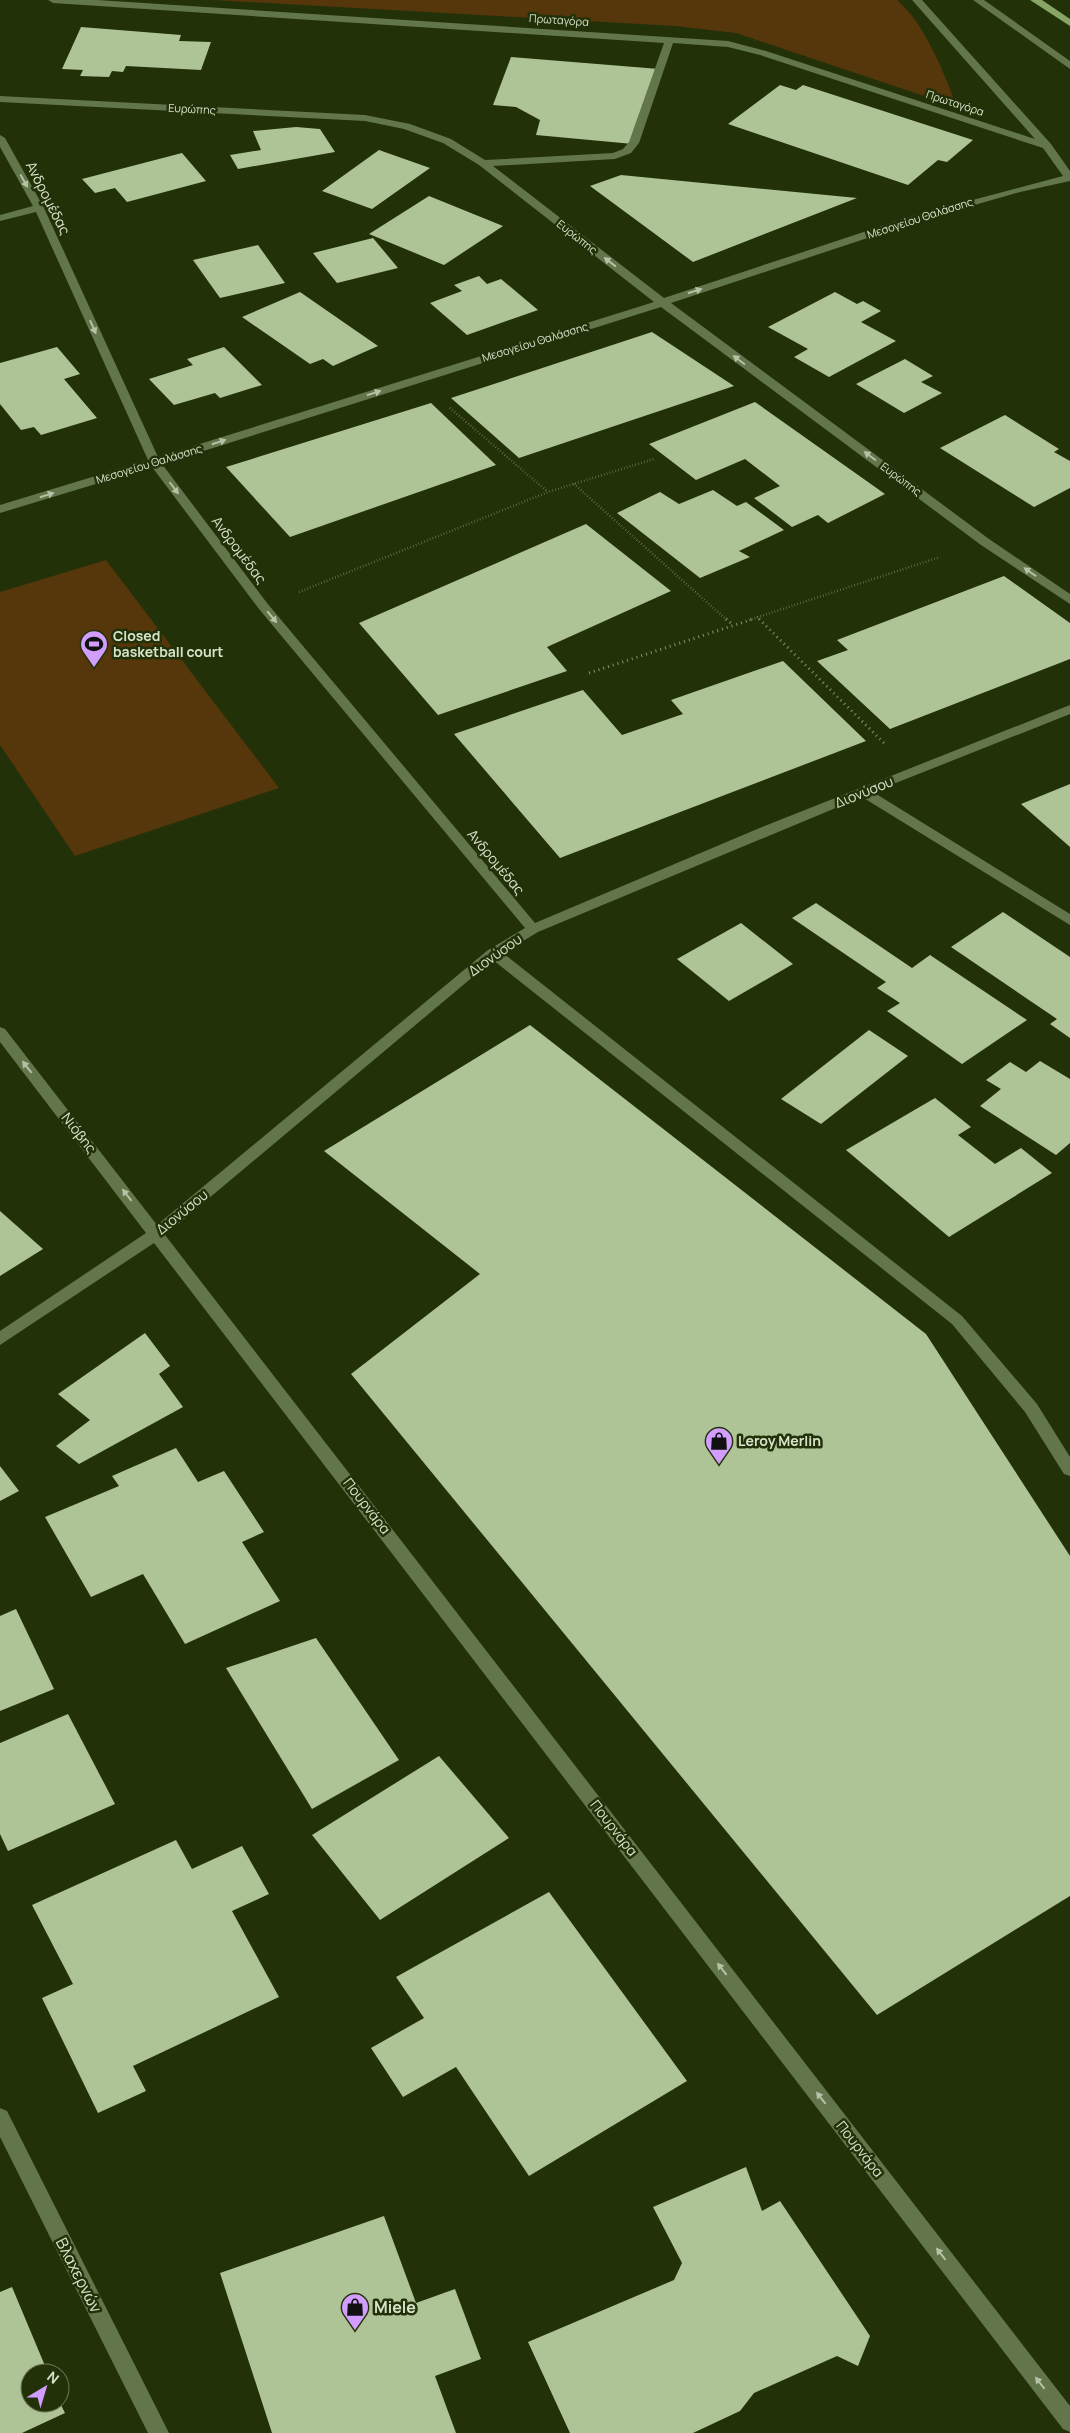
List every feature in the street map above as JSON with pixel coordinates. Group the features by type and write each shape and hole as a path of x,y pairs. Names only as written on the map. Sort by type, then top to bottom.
{"highway":[{"path":"1035,0 1070,22"}],"street":[{"name":"Πρωταγόρα","path":"53,0 728,44 763,53 1047,146"},
{"name":"Πρωταγόρα","path":"917,0 1047,146 1070,177"},
{"path":"978,0 1070,66"},
{"path":"483,163 615,156 627,151 634,144 670,40"},
{"name":"Ευρώπης","path":"0,99 365,118 406,126 448,141 483,163 662,302 985,542 1070,600"},
{"name":"Ανδρομέδας","path":"0,138 39,208 155,463 263,606 533,929"},
{"name":"Μεσογείου Θαλάσσης","path":"0,509 155,463 662,302 1003,191 1070,177"},
{"path":"0,218 39,208"},
{"name":"Διονύσου","path":"0,1339 157,1233 493,953 533,929 1070,709"},
{"path":"864,792 1070,920"},
{"path":"493,953 608,1042 957,1320 1031,1408 1070,1470"},
{"name":"Νιόβης","path":"0,1032 157,1233"},
{"name":"Πουρνάρα","path":"157,1233 1070,2422"},
{"name":"Βλαχερνών","path":"0,2117 159,2433"}],"path":[{"path":"417,379 548,492"},
{"path":"263,606 548,492 654,459"},
{"path":"574,484 733,625"},
{"path":"589,672 985,542"},
{"path":"757,617 913,772"}],"shaded area":[{"path":"213,0 897,0 917,22 933,50 957,107 736,33 675,26"},
{"name":"Closed basketball court","path":"106,560 279,788 75,856 0,745 0,592"}],"building":[{"path":"81,27 181,35 179,41 211,42 201,70 126,66 123,72 112,71 109,77 80,76 83,70 62,69"},
{"path":"511,57 659,69 633,144 536,135 540,120 516,107 493,105"},
{"path":"780,85 796,90 803,85 973,140 947,162 938,160 908,185 728,124"},
{"path":"296,127 320,129 335,152 238,169 230,155 261,150 253,131"},
{"path":"379,150 430,168 372,209 322,191"},
{"path":"182,153 206,181 127,202 115,188 95,193 82,179"},
{"path":"621,175 857,198 693,262 590,186"},
{"path":"429,196 503,226 444,265 369,234"},
{"path":"373,238 398,268 337,283 313,253"},
{"path":"258,245 285,283 220,298 193,260"},
{"path":"479,276 487,284 501,279 538,310 467,335 430,303 462,291 454,285"},
{"path":"300,292 378,346 333,366 323,359 310,364 242,317"},
{"path":"835,292 857,304 863,301 881,311 861,322 896,341 829,377 794,357 808,349 768,327"},
{"path":"652,332 734,386 519,458 451,398"},
{"path":"57,347 80,374 64,379 97,418 41,435 34,427 21,430 0,404 0,363"},
{"path":"224,347 262,385 220,398 215,393 174,405 149,379 193,365 187,359"},
{"path":"905,359 933,376 921,382 942,393 904,413 856,384"},
{"path":"755,402 885,494 828,523 818,515 792,527 754,498 780,486 745,459 696,480 649,444"},
{"path":"431,403 496,465 290,537 226,467"},
{"path":"1005,415 1059,449 1054,452 1070,461 1070,488 1034,507 940,448"},
{"path":"713,490 737,506 746,502 784,530 739,551 750,557 700,578 617,513 660,492 679,504"},
{"path":"586,524 671,591 547,647 567,671 438,715 359,623"},
{"path":"1004,576 1070,623 1070,659 890,729 817,661 848,650 837,640"},
{"path":"783,661 866,741 560,858 454,734 583,690 622,735 683,714 671,700"},
{"path":"1070,784 1070,847 1021,804"},
{"path":"816,903 912,968 930,955 1027,1020 962,1064 887,1011 900,1003 877,988 886,982 792,918"},
{"path":"1003,912 1070,957 1070,1038 1050,1024 1057,1019 951,947"},
{"path":"741,923 793,964 729,1001 677,959"},
{"name":"Leroy Merlin","path":"530,1025 926,1334 1070,1556 1070,1896 877,2015 351,1374 480,1274 324,1151"},
{"path":"869,1030 908,1056 821,1124 781,1099"},
{"path":"1040,1061 1070,1079 1070,1143 1056,1155 980,1106 1001,1089 986,1080 1010,1062 1026,1072"},
{"path":"935,1098 971,1127 958,1135 995,1164 1021,1148 1052,1173 949,1237 846,1150"},
{"path":"0,1211 43,1249 0,1276"},
{"path":"145,1333 170,1366 159,1374 183,1407 79,1464 56,1446 90,1420 58,1394"},
{"path":"176,1448 198,1482 224,1471 264,1532 242,1542 280,1601 185,1644 143,1574 91,1597 45,1517 119,1486 112,1476"},
{"path":"0,1466 19,1491 0,1501"},
{"path":"16,1609 54,1689 0,1711 0,1616"},
{"path":"316,1638 399,1760 312,1809 226,1668"},
{"path":"68,1714 115,1804 8,1851 0,1834 0,1743"},
{"path":"439,1756 509,1838 380,1920 312,1835"},
{"path":"176,1840 192,1869 242,1846 269,1894 232,1911 279,1997 133,2066 146,2091 98,2113 42,1998 73,1984 32,1905"},
{"path":"549,1892 687,2081 529,2176 456,2067 403,2097 371,2048 424,2018 396,1977"},
{"path":"746,2167 762,2211 780,2201 870,2336 858,2366 837,2356 754,2393 740,2411 693,2433 570,2433 528,2342 674,2280 682,2263 653,2207"},
{"name":"Miele","path":"384,2216 416,2303 455,2289 481,2359 435,2376 456,2433 272,2433 220,2273"},
{"path":"12,2287 44,2363 20,2363 20,2413 65,2413 22,2433 0,2433 0,2292"}],"place":[{"name":"Closed basketball court","path":"94,668"},
{"name":"Leroy Merlin","path":"719,1465"},
{"name":"Miele","path":"355,2331"}]}
